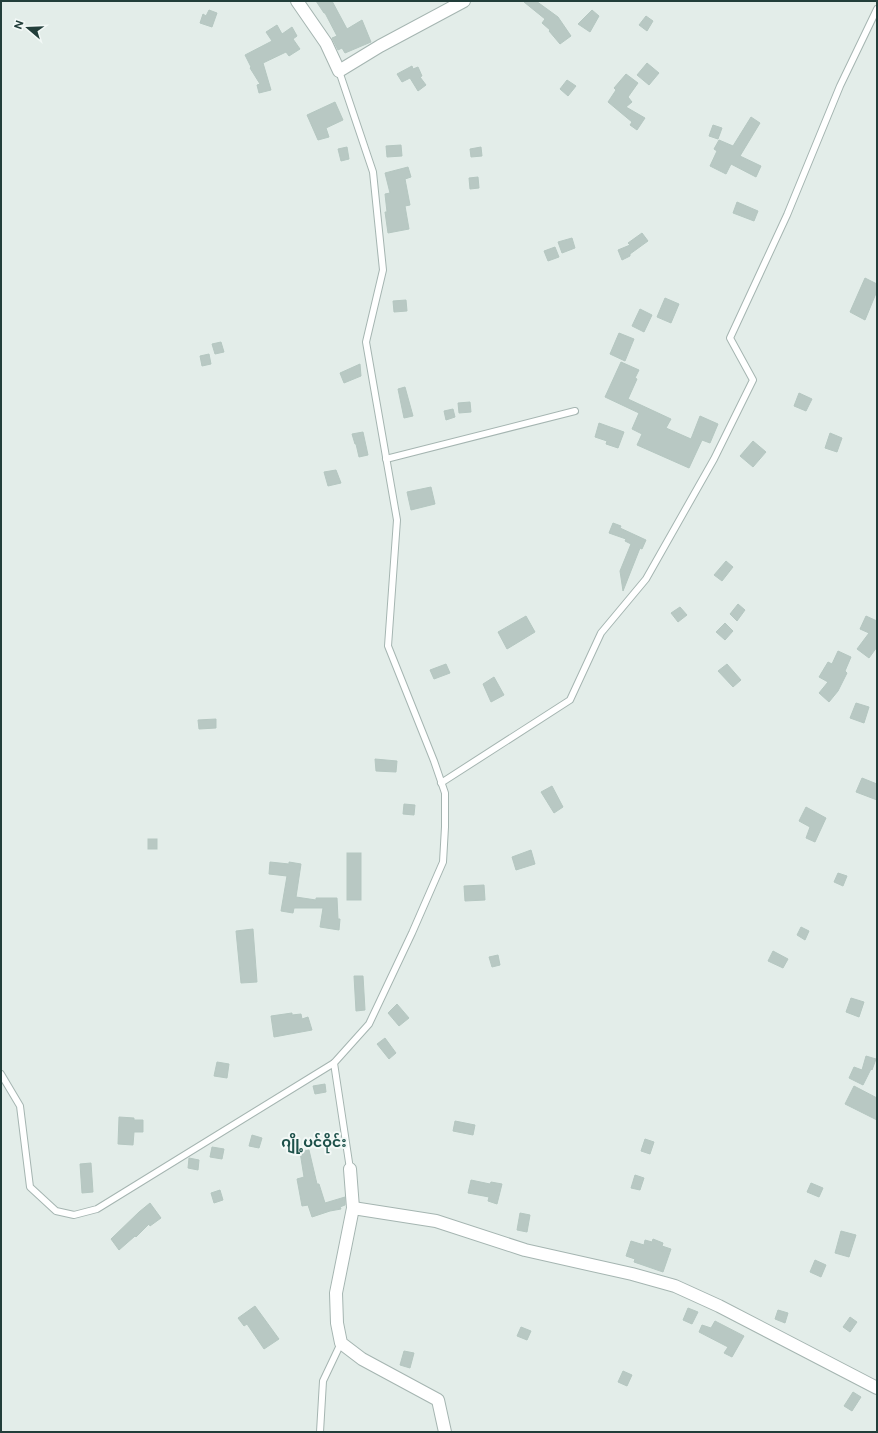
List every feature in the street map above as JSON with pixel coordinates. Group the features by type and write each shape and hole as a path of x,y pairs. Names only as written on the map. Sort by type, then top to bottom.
{"street":[{"path":"297,1 326,43 339,71 380,46 464,1"},
{"path":"350,1169 352,1208 336,1293 337,1322 341,1343 362,1358 438,1400 445,1432"},
{"path":"352,1208 436,1221 525,1250 675,1286 719,1306 877,1388"}],"lane":[{"path":"441,783 570,700 601,632 646,579 706,472 753,380 730,338 787,215 840,86 877,9"},
{"path":"1,1074 20,1106 30,1187 56,1211 74,1215 97,1209 334,1063 369,1024 412,933 443,862 446,827 445,793 434,761 388,646 397,520 366,342 383,270 373,172 339,71"},
{"path":"386,459 575,411"},
{"path":"334,1063 350,1169"},
{"path":"320,1432 322,1381 341,1343"}],"building":[{"path":"316,1 332,1 347,29 362,20 371,42 345,53 342,48 338,50 332,38 337,36 325,13"},
{"path":"536,1 558,17 571,36 560,44 549,31 550,30 542,23 545,19 524,2"},
{"path":"209,10 217,13 212,27 200,23 203,14 206,16"},
{"path":"592,10 599,16 590,32 578,24"},
{"path":"646,16 653,21 647,31 639,25"},
{"path":"277,25 282,34 292,27 297,36 293,39 300,49 289,56 286,52 263,63 271,90 259,93 257,85 260,84 250,68 251,67 245,55 272,41 266,32"},
{"path":"647,63 659,73 649,85 637,75"},
{"path":"412,66 413,69 418,67 422,76 420,77 426,85 418,91 410,78 402,82 397,74"},
{"path":"626,74 638,83 628,97 632,102 626,107 645,118 637,130 630,125 632,122 608,102 616,90 614,88"},
{"path":"567,80 576,86 568,96 560,89"},
{"path":"335,102 343,120 326,128 329,137 318,140 307,115"},
{"path":"751,117 760,123 740,156 761,166 756,177 731,164 726,174 710,166 717,151 714,149 719,140 733,146"},
{"path":"713,125 722,128 718,139 709,136"},
{"path":"401,145 402,156 387,157 386,146"},
{"path":"347,147 349,159 341,161 338,149"},
{"path":"481,147 482,156 471,157 470,149"},
{"path":"408,167 411,177 405,179 410,205 405,206 409,229 388,233 385,212 387,212 385,194 390,193 385,173"},
{"path":"478,177 479,188 470,189 469,178"},
{"path":"737,202 758,211 754,221 733,213"},
{"path":"642,233 648,241 630,254 630,256 622,260 618,250 630,245 628,243"},
{"path":"572,238 575,248 562,253 558,242"},
{"path":"555,247 559,257 548,261 544,251"},
{"path":"865,278 877,284 877,291 865,320 850,312"},
{"path":"665,298 679,304 671,323 657,317"},
{"path":"406,300 407,311 394,312 393,301"},
{"path":"640,309 652,315 644,332 632,326"},
{"path":"619,333 634,339 625,361 610,354"},
{"path":"221,342 224,352 215,354 212,344"},
{"path":"209,354 211,364 202,366 200,356"},
{"path":"621,362 639,370 635,378 637,379 628,399 671,419 666,428 691,439 700,416 718,424 710,443 702,440 689,468 637,445 642,434 632,429 639,413 605,397"},
{"path":"360,364 361,376 344,383 340,373"},
{"path":"405,387 413,416 404,418 398,389"},
{"path":"799,393 812,399 806,411 794,406"},
{"path":"470,402 471,412 459,413 458,403"},
{"path":"453,409 455,417 446,420 444,411"},
{"path":"599,423 624,432 618,448 606,444 607,441 595,437"},
{"path":"363,432 368,455 359,457 352,434"},
{"path":"830,433 842,438 837,452 825,448"},
{"path":"753,441 766,452 753,467 740,456"},
{"path":"336,470 341,483 328,486 324,472"},
{"path":"431,487 435,504 411,510 407,492"},
{"path":"613,523 621,526 620,528 646,540 642,549 640,548 623,591 620,571 631,544 625,541 626,539 609,533"},
{"path":"726,561 733,567 722,581 714,575"},
{"path":"738,604 745,610 737,621 730,614"},
{"path":"680,607 687,615 678,622 671,613"},
{"path":"526,616 535,632 507,649 498,632"},
{"path":"866,616 877,621 877,647 869,658 857,649 869,633 860,629"},
{"path":"725,623 733,631 725,640 716,632"},
{"path":"838,651 851,657 845,671 847,673 838,691 829,702 819,693 828,682 819,677 828,662 832,664"},
{"path":"446,664 450,673 434,679 430,670"},
{"path":"727,664 741,680 733,687 718,671"},
{"path":"494,677 504,695 491,702 483,684"},
{"path":"856,703 869,707 864,723 850,718"},
{"path":"216,719 216,728 199,729 198,720"},
{"path":"375,759 397,761 396,772 376,771"},
{"path":"862,778 877,784 877,800 856,792"},
{"path":"552,786 563,807 554,813 541,792"},
{"path":"404,804 415,805 414,815 403,814"},
{"path":"806,807 826,818 815,842 806,838 810,827 799,821"},
{"path":"148,839 157,839 157,849 148,849"},
{"path":"531,850 535,864 516,870 512,857"},
{"path":"347,853 361,853 361,900 347,900"},
{"path":"270,862 289,864 289,862 301,864 296,897 316,900 316,898 337,898 338,919 340,919 339,930 320,927 323,908 294,908 293,913 281,911 287,876 269,874"},
{"path":"838,873 847,876 843,886 834,882"},
{"path":"484,885 485,900 465,901 464,886"},
{"path":"801,927 809,931 805,940 797,935"},
{"path":"253,929 257,982 241,983 236,931"},
{"path":"773,951 788,959 783,968 768,961"},
{"path":"498,955 500,965 492,967 489,957"},
{"path":"354,976 363,976 365,1010 356,1011"},
{"path":"851,998 864,1002 859,1017 846,1012"},
{"path":"397,1004 409,1018 399,1026 388,1013"},
{"path":"292,1013 292,1015 301,1014 302,1019 308,1017 312,1030 274,1037 271,1016"},
{"path":"385,1038 396,1053 389,1059 377,1044"},
{"path":"866,1056 876,1059 872,1070 871,1069 863,1085 849,1078 854,1067 862,1070"},
{"path":"217,1062 229,1064 227,1078 214,1076"},
{"path":"325,1084 326,1092 315,1094 313,1086"},
{"path":"854,1086 877,1098 877,1120 845,1104"},
{"path":"119,1117 143,1120 143,1132 134,1132 133,1145 118,1144"},
{"path":"455,1121 475,1125 473,1135 453,1131"},
{"path":"252,1135 262,1138 259,1148 249,1146"},
{"path":"645,1139 654,1142 650,1154 641,1151"},
{"path":"212,1147 224,1149 222,1159 210,1157"},
{"path":"309,1150 317,1184 319,1184 325,1203 345,1197 345,1205 340,1207 341,1209 312,1217 308,1205 302,1206 297,1179 304,1177 300,1152"},
{"path":"189,1158 199,1160 198,1170 188,1168"},
{"path":"91,1163 93,1192 82,1193 80,1164"},
{"path":"635,1175 644,1178 640,1190 631,1188"},
{"path":"471,1180 490,1184 491,1182 502,1184 497,1204 488,1201 489,1197 468,1193"},
{"path":"811,1183 823,1188 819,1197 807,1192"},
{"path":"220,1190 223,1200 214,1203 211,1193"},
{"path":"150,1203 161,1218 150,1226 149,1224 136,1237 135,1236 119,1250 111,1239"},
{"path":"520,1213 530,1215 527,1232 517,1230"},
{"path":"841,1231 856,1235 849,1257 835,1253"},
{"path":"653,1239 663,1243 662,1246 671,1249 663,1272 634,1262 635,1259 626,1256 631,1241 644,1245 645,1240 652,1242"},
{"path":"815,1260 826,1265 821,1277 810,1272"},
{"path":"255,1306 279,1339 264,1349 247,1324 244,1326 238,1318"},
{"path":"688,1308 698,1312 692,1324 683,1320"},
{"path":"778,1310 788,1313 785,1323 775,1319"},
{"path":"850,1317 857,1322 850,1332 843,1327"},
{"path":"715,1321 744,1336 732,1357 724,1353 728,1347 699,1332 702,1325 711,1328"},
{"path":"521,1327 531,1331 527,1340 517,1336"},
{"path":"404,1351 414,1353 410,1368 400,1365"},
{"path":"623,1371 632,1375 627,1386 618,1382"},
{"path":"853,1392 861,1397 852,1411 844,1406"}],"district":[{"name":"ဂျို့ပင်ဝိုင်း","path":"314,1142"}]}
